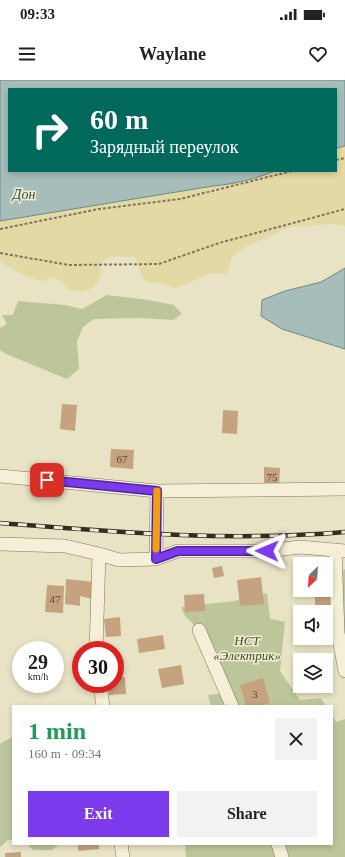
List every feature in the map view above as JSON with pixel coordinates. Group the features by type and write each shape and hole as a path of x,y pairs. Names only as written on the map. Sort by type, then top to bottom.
{"street":[{"path":"0,476 157,491 345,489"},
{"path":"156,559 157,491"},
{"path":"0,544 65,546 119,560 156,559 178,551 267,551 300,547 340,551 338,633 345,671"},
{"path":"96,641 99,554"},
{"path":"199,630 232,705"},
{"path":"101,693 103,705"},
{"path":"121,845 123,857"},
{"path":"278,845 282,857"}],"path":[{"path":"0,229 99,209 180,199 288,172"},
{"path":"0,253 69,265 158,264 219,243 345,209"}],"green space":[{"path":"107,295 174,305 182,314 173,320 140,318 94,319 83,327 77,341 79,369 67,379 6,354 0,350 0,328 7,324 2,315 13,315 18,301 65,305 82,309"},
{"path":"345,569 345,672 338,573"},
{"name":"НСТ «Электрик»","path":"267,593 270,619 285,622 280,671 293,690 293,693 295,693 300,700 321,698 325,705 211,705 208,695 227,693 201,632 185,616 181,607 234,601"},
{"path":"333,717 336,722 345,719 345,857 186,857 185,845 333,845"},
{"path":"12,737 12,840 8,840 0,847 0,745 2,742"},
{"path":"28,845 58,845 52,850 33,850"}],"sand":[{"path":"345,146 345,226 332,224 290,227 242,249 232,257 227,274 210,273 175,288 157,282 148,283 142,277 135,257 112,257 100,264 100,275 98,281 92,288 84,291 75,291 68,289 55,278 50,277 44,281 26,276 10,268 0,260 0,221 244,182 272,172 337,172 337,148"}],"water":[{"name":"Дон","path":"0,80 345,80 345,146 337,148 337,88 8,88 8,172 272,172 252,179 229,184 0,221"},
{"path":"345,268 345,349 282,329 261,316 262,300 285,291 321,282"}],"building":[{"path":"62,404 77,405 75,431 60,429"},
{"path":"223,410 238,411 237,434 222,433"},
{"path":"111,449 134,450 133,469 110,467"},
{"path":"264,467 280,468 279,487 264,486"},
{"path":"222,566 224,576 214,578 212,568"},
{"path":"261,577 264,604 240,606 237,580"},
{"path":"66,579 94,582 92,599 80,596 80,606 65,604"},
{"path":"47,585 64,586 63,613 45,612"},
{"path":"204,594 205,611 185,612 184,595"},
{"path":"315,597 330,597 330,605 315,605"},
{"path":"120,617 121,636 106,637 104,619"},
{"path":"163,635 165,649 139,653 137,639"},
{"path":"181,665 184,684 162,688 158,669"},
{"path":"125,677 126,694 109,695 109,693 124,693"},
{"path":"263,678 270,703 263,705 246,705 240,685"},
{"path":"78,845 99,845 99,849 78,851"},
{"path":"21,852 21,857 5,857 5,853"}],"railway":[{"path":"0,523 172,535 259,536 345,532"}],"slow traffic":[{"path":"156,549 157,491"}],"route":[{"path":"47,480 157,491 156,559 178,551 267,551"}]}
